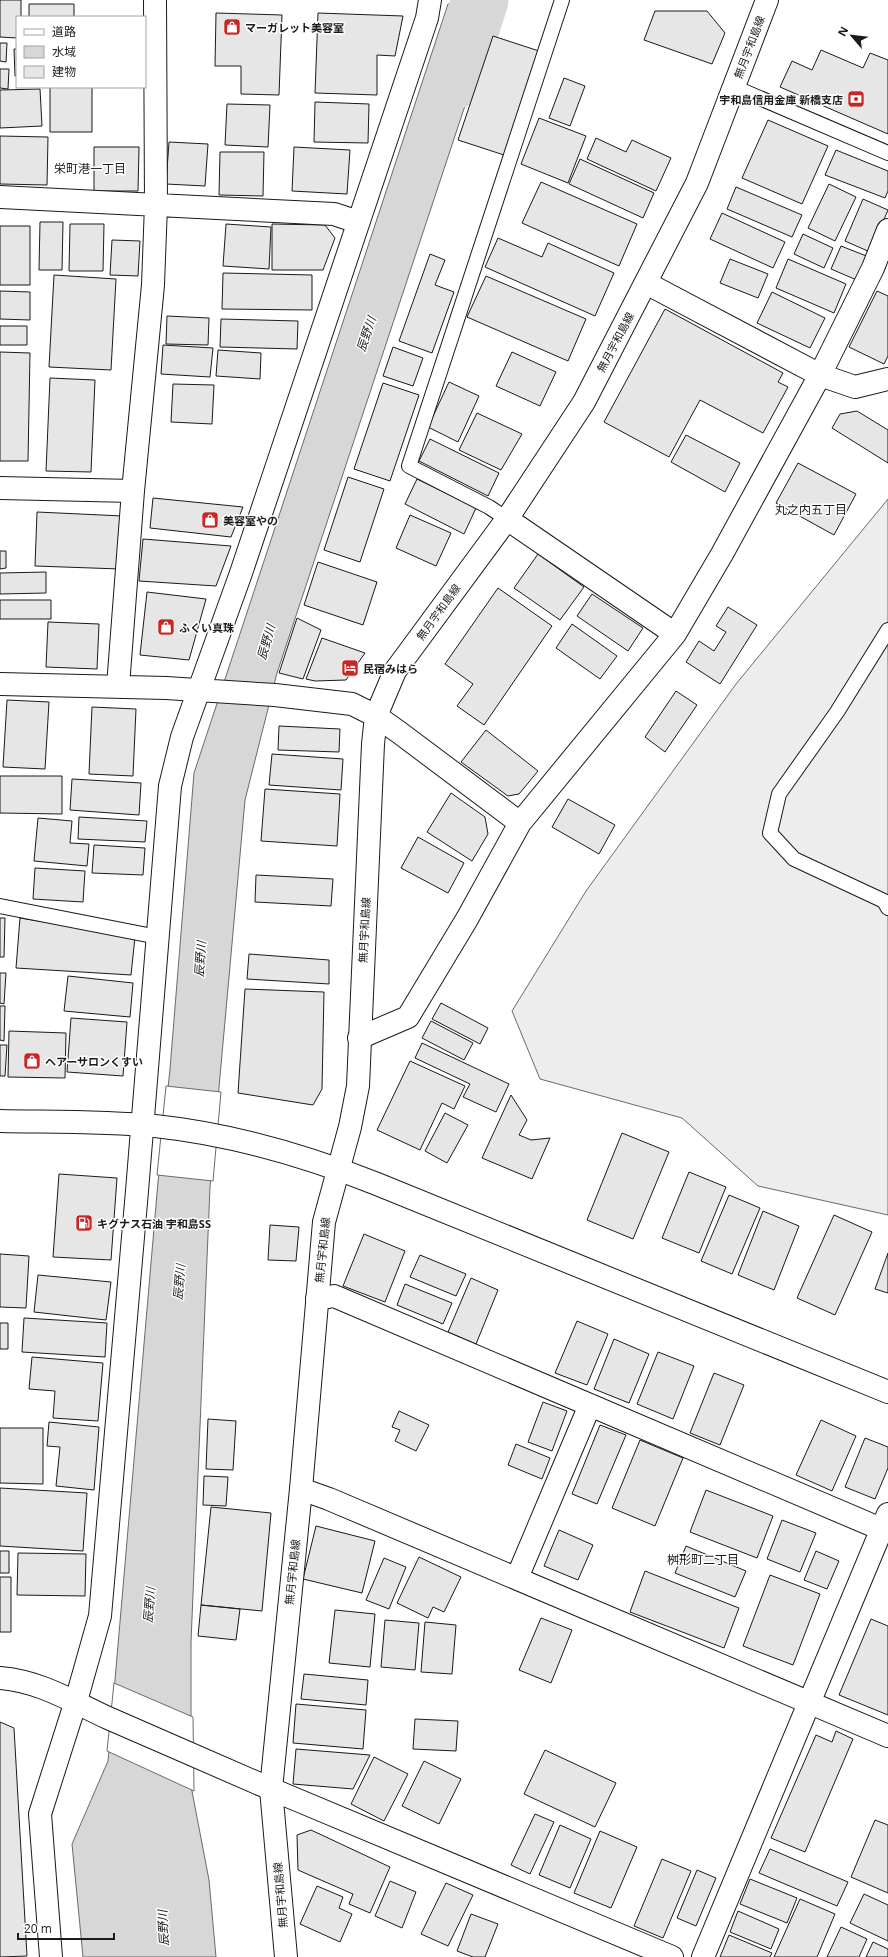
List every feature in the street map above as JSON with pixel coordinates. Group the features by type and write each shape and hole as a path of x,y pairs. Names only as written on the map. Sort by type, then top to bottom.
{"street":[{"path":"118,686 133,491 153,285 156,205 155,0"},
{"path":"51,1957 40,1814 76,1702 100,1616 149,1125 158,937 170,786 182,737 207,691 241,572 427,18 430,0"},
{"name":"無月宇和島線","path":"286,1957 271,1789 324,1222 350,1127 358,1086 373,744 376,716 395,671 506,519 584,402 697,183 767,0"},
{"path":"0,197 334,214 358,222"},
{"path":"359,1038 408,1017 467,919 520,823 675,634 722,554 820,375 873,268 888,230"},
{"path":"646,283 820,375 855,387 888,379"},
{"path":"0,488 133,491"},
{"path":"506,519 675,634"},
{"path":"0,684 118,686 207,691 274,695 352,704 376,716 520,823"},
{"path":"0,1121 149,1125 216,1135 286,1152 338,1168 888,1392"},
{"path":"318,1299 334,1296 590,1405 886,1525 809,1703 703,1957"},
{"path":"517,1578 590,1405"},
{"path":"300,1489 329,1499 888,1736"},
{"path":"0,1678 11,1679 45,1688 271,1789 672,1957"}],"lane":[{"path":"506,519 489,507 409,466 562,0"},
{"path":"734,87 888,153"},
{"path":"888,630 837,712 779,794 770,833 794,859 884,901 888,908"},
{"path":"0,906 158,937"}],"shaded area":[{"path":"888,499 888,1215 758,1186 682,1118 540,1079 512,1011 586,891 736,684"}],"water":[{"path":"448,4 497,9 277,673 245,800 210,1187 191,1642 191,1786 209,1880 216,1957 83,1957 72,1844 108,1761 158,1182 170,1069 194,773"}],"pier":[{"path":"166,1086 221,1092 213,1181 157,1175"},
{"path":"114,1683 193,1717 194,1791 107,1751"}],"building":[{"path":"0,0 21,0 21,16 16,16 16,38 0,37"},
{"path":"29,4 74,4 74,16 29,16"},
{"path":"655,11 707,11 725,33 712,64 644,40"},
{"path":"216,13 282,15 279,95 241,94 241,66 215,66"},
{"path":"318,13 403,16 395,56 377,55 377,95 315,93"},
{"path":"493,36 539,51 504,155 458,140"},
{"path":"0,43 7,43 6,62 0,61"},
{"path":"14,49 16,49 16,76"},
{"path":"821,50 863,68 870,53 888,60 888,134 780,87 792,61 812,70"},
{"path":"0,69 9,69 8,89 0,88"},
{"path":"564,78 585,86 570,126 549,118"},
{"path":"50,88 92,88 92,132 50,132"},
{"path":"40,89 42,126 0,128 0,90"},
{"path":"315,102 369,104 368,143 314,142"},
{"path":"227,104 270,105 268,147 225,145"},
{"path":"539,118 586,136 568,183 521,164"},
{"path":"768,120 828,146 802,204 742,178"},
{"path":"0,136 48,137 47,185 0,184"},
{"path":"596,138 626,152 632,140 671,158 656,191 587,159"},
{"path":"169,142 208,144 205,186 166,184"},
{"path":"94,147 139,147 138,191 94,191"},
{"path":"294,147 350,150 347,194 292,191"},
{"path":"836,150 888,171 888,191 885,198 825,175"},
{"path":"220,152 264,152 263,196 219,195"},
{"path":"580,159 654,193 643,218 569,184"},
{"path":"541,182 637,224 619,266 522,223"},
{"path":"829,184 856,197 835,241 808,228"},
{"path":"736,187 802,215 792,237 727,209"},
{"path":"863,199 888,210 870,252 845,241"},
{"path":"722,213 785,242 773,268 710,239"},
{"path":"40,222 63,222 62,270 39,270"},
{"path":"70,224 104,224 103,271 69,271"},
{"path":"226,224 271,227 269,269 223,266"},
{"path":"272,224 325,225 335,238 323,270 272,270"},
{"path":"0,226 30,226 30,285 0,285"},
{"path":"803,234 833,248 824,268 794,254"},
{"path":"498,238 542,257 548,243 614,273 595,316 485,267"},
{"path":"112,240 140,241 138,276 110,275"},
{"path":"841,246 869,257 859,281 831,269"},
{"path":"430,254 445,260 435,285 454,292 432,353 399,341"},
{"path":"730,259 768,274 758,298 720,283"},
{"path":"788,259 846,284 834,313 776,288"},
{"path":"223,273 312,275 312,310 222,309"},
{"path":"54,275 116,279 111,370 49,367"},
{"path":"486,276 586,319 568,361 467,317"},
{"path":"0,291 30,292 30,320 0,319"},
{"path":"877,291 888,296 888,356 884,364 849,347"},
{"path":"772,292 825,318 810,348 757,323"},
{"path":"665,309 783,373 778,382 788,387 763,433 700,400 669,457 604,422"},
{"path":"167,316 209,318 208,345 166,344"},
{"path":"221,319 298,321 297,349 220,347"},
{"path":"0,326 27,326 27,345 0,345"},
{"path":"163,345 213,348 210,377 161,374"},
{"path":"393,347 423,358 413,386 383,376"},
{"path":"218,350 261,353 260,379 216,376"},
{"path":"0,352 30,353 28,461 0,461"},
{"path":"512,352 556,372 540,406 496,386"},
{"path":"50,378 95,380 91,472 46,471"},
{"path":"449,382 479,396 458,442 428,427"},
{"path":"383,383 419,395 390,481 354,469"},
{"path":"173,384 214,385 212,424 171,422"},
{"path":"857,411 888,430 888,463 832,428 840,414"},
{"path":"477,413 522,434 501,470 459,450"},
{"path":"686,435 740,463 725,492 671,462"},
{"path":"430,439 499,473 488,496 419,461"},
{"path":"798,463 856,494 834,535 776,503"},
{"path":"348,477 384,489 360,562 324,550"},
{"path":"417,479 476,508 464,534 405,504"},
{"path":"153,498 243,507 231,537 150,528"},
{"path":"37,512 123,516 120,569 35,566"},
{"path":"410,515 451,533 436,566 396,548"},
{"path":"143,539 231,546 216,586 139,581"},
{"path":"0,551 6,551 6,568 0,569"},
{"path":"538,554 584,587 560,620 514,588"},
{"path":"318,562 377,582 363,625 304,605"},
{"path":"46,572 46,593 0,594 0,573"},
{"path":"498,588 552,626 484,725 457,706 473,684 445,664"},
{"path":"147,592 206,599 189,660 140,655"},
{"path":"592,594 643,628 628,651 577,616"},
{"path":"0,600 51,600 51,619 0,619"},
{"path":"728,607 757,625 720,684 686,662 699,641 714,651 726,632 716,626"},
{"path":"297,618 321,630 303,679 279,673"},
{"path":"48,622 99,624 97,669 46,667"},
{"path":"572,624 617,656 600,679 556,648"},
{"path":"322,638 365,653 346,680 315,681 306,679"},
{"path":"676,691 697,705 665,752 645,737"},
{"path":"7,700 49,702 45,769 3,767"},
{"path":"92,707 136,709 133,776 89,774"},
{"path":"279,726 340,729 339,752 278,750"},
{"path":"486,730 538,771 519,794 508,796 461,762"},
{"path":"272,754 343,759 341,790 269,785"},
{"path":"0,776 62,776 62,814 0,813"},
{"path":"72,779 141,783 139,815 70,810"},
{"path":"265,789 340,794 337,846 261,841"},
{"path":"451,793 485,817 488,834 472,861 427,832"},
{"path":"568,799 615,825 599,854 552,827"},
{"path":"79,817 147,821 145,842 78,839"},
{"path":"38,818 72,821 70,843 89,844 87,866 34,861"},
{"path":"418,837 464,863 448,893 401,868"},
{"path":"94,845 145,848 143,875 92,873"},
{"path":"35,868 85,871 83,902 33,899"},
{"path":"256,875 333,879 331,906 255,902"},
{"path":"0,918 5,918 4,957 0,957"},
{"path":"20,918 135,937 131,975 16,968"},
{"path":"249,954 329,960 329,984 247,979"},
{"path":"0,973 6,973 4,1004 0,1003"},
{"path":"68,976 133,983 130,1017 64,1011"},
{"path":"245,989 324,992 322,1089 313,1105 238,1093"},
{"path":"441,1003 488,1028 480,1044 432,1019"},
{"path":"0,1006 5,1006 4,1041 0,1040"},
{"path":"71,1018 127,1022 123,1076 67,1072"},
{"path":"431,1021 473,1043 464,1060 422,1038"},
{"path":"9,1031 66,1033 65,1078 8,1077"},
{"path":"422,1043 509,1084 496,1112 463,1097 470,1084 415,1058"},
{"path":"0,1045 7,1045 5,1076 0,1076"},
{"path":"410,1061 465,1086 454,1109 442,1103 420,1150 377,1130"},
{"path":"511,1095 527,1120 519,1135 531,1140 550,1138 532,1179 482,1158"},
{"path":"445,1113 468,1125 447,1163 425,1151"},
{"path":"622,1133 669,1152 633,1239 587,1220"},
{"path":"689,1172 726,1187 699,1253 662,1238"},
{"path":"59,1174 117,1178 111,1260 53,1257"},
{"path":"729,1195 760,1208 732,1274 701,1261"},
{"path":"763,1211 799,1226 774,1290 738,1275"},
{"path":"834,1215 872,1232 835,1315 797,1298"},
{"path":"270,1225 299,1227 296,1261 268,1260"},
{"path":"364,1234 405,1251 385,1302 343,1286"},
{"path":"888,1253 888,1293 875,1289"},
{"path":"0,1254 29,1256 26,1308 0,1307"},
{"path":"420,1255 466,1274 456,1296 410,1277"},
{"path":"38,1275 111,1282 106,1320 34,1312"},
{"path":"471,1278 498,1290 476,1344 448,1332"},
{"path":"405,1284 452,1303 443,1324 397,1305"},
{"path":"24,1318 107,1323 105,1357 22,1352"},
{"path":"577,1321 608,1334 587,1385 555,1373"},
{"path":"0,1323 8,1323 8,1349 0,1349"},
{"path":"614,1339 649,1354 629,1403 594,1389"},
{"path":"658,1352 694,1366 673,1419 637,1404"},
{"path":"32,1357 103,1363 98,1421 53,1418 55,1391 29,1389"},
{"path":"714,1373 744,1385 720,1445 690,1433"},
{"path":"543,1402 567,1411 552,1451 528,1442"},
{"path":"399,1411 429,1425 416,1451 395,1441 400,1430 392,1427"},
{"path":"208,1419 236,1421 233,1470 206,1469"},
{"path":"821,1420 856,1436 832,1491 796,1475"},
{"path":"49,1422 99,1427 94,1490 56,1486 60,1447 47,1446"},
{"path":"600,1425 626,1435 597,1504 572,1494"},
{"path":"0,1428 43,1428 43,1484 0,1483"},
{"path":"865,1438 888,1447 888,1468 875,1499 845,1487"},
{"path":"640,1440 683,1458 655,1526 612,1508"},
{"path":"516,1444 550,1458 542,1479 508,1465"},
{"path":"204,1476 228,1477 226,1506 203,1505"},
{"path":"0,1488 87,1493 83,1551 0,1546"},
{"path":"706,1490 773,1516 757,1558 690,1532"},
{"path":"211,1507 271,1513 262,1611 201,1605"},
{"path":"782,1520 816,1533 800,1572 767,1559"},
{"path":"316,1526 375,1541 362,1593 303,1579"},
{"path":"559,1530 593,1545 578,1580 544,1566"},
{"path":"686,1546 746,1571 735,1597 675,1573"},
{"path":"0,1551 9,1551 9,1573 0,1573"},
{"path":"816,1551 839,1561 827,1589 804,1580"},
{"path":"18,1553 86,1554 85,1596 17,1595"},
{"path":"419,1557 461,1577 444,1612 433,1607 428,1618 397,1603"},
{"path":"384,1558 406,1567 389,1609 366,1600"},
{"path":"645,1571 739,1608 724,1648 630,1612"},
{"path":"770,1575 820,1594 793,1665 743,1646"},
{"path":"0,1577 11,1577 11,1632 0,1632"},
{"path":"201,1605 240,1609 236,1640 198,1636"},
{"path":"335,1610 375,1614 370,1667 329,1663"},
{"path":"541,1618 572,1630 551,1683 519,1670"},
{"path":"871,1619 888,1626 888,1715 839,1695"},
{"path":"385,1620 419,1623 415,1670 381,1667"},
{"path":"425,1622 456,1625 452,1674 421,1672"},
{"path":"304,1674 368,1680 366,1705 301,1699"},
{"path":"296,1704 366,1710 363,1749 293,1743"},
{"path":"415,1719 458,1721 456,1751 413,1749"},
{"path":"0,1722 14,1728 27,1956 0,1957"},
{"path":"836,1731 853,1739 805,1852 771,1838 816,1735 832,1742"},
{"path":"296,1749 370,1755 353,1789 293,1784"},
{"path":"545,1750 616,1783 595,1827 524,1794"},
{"path":"374,1757 408,1774 384,1821 351,1804"},
{"path":"424,1761 461,1779 439,1824 402,1806"},
{"path":"535,1814 554,1822 530,1874 511,1865"},
{"path":"875,1820 888,1825 888,1893 851,1877"},
{"path":"560,1825 591,1839 570,1888 539,1875"},
{"path":"311,1830 390,1867 370,1913 349,1904 353,1894 298,1870 297,1835"},
{"path":"600,1831 637,1847 611,1908 574,1893"},
{"path":"770,1849 848,1882 837,1906 759,1873"},
{"path":"662,1859 691,1871 663,1938 634,1926"},
{"path":"697,1870 716,1878 696,1926 677,1918"},
{"path":"750,1879 797,1898 787,1923 740,1904"},
{"path":"390,1881 416,1892 402,1928 375,1916"},
{"path":"446,1883 473,1895 448,1946 421,1934"},
{"path":"317,1886 343,1897 339,1908 352,1914 340,1942 300,1924"},
{"path":"864,1894 888,1905 888,1941 850,1923"},
{"path":"800,1899 835,1914 817,1957 774,1957"},
{"path":"738,1911 779,1929 771,1949 730,1932"},
{"path":"471,1914 498,1924 485,1957 473,1957 457,1951"},
{"path":"841,1927 867,1939 859,1957 827,1957"},
{"path":"729,1935 772,1953 770,1957 720,1957"},
{"path":"873,1942 888,1949 888,1957 866,1957"}],"waterway":[{"name":"辰野川","path":"454,81 480,0"}],"place":[{"name":"マーガレット美容室","path":"232,27"},
{"name":"宇和島信用金庫 新橋支店","path":"856,99"},
{"name":"美容室やの","path":"210,520"},
{"name":"ふくい真珠","path":"166,627"},
{"name":"民宿みはら","path":"350,668"},
{"name":"ヘアーサロンくすい","path":"32,1061"},
{"name":"キグナス石油 宇和島SS","path":"84,1223"}],"district":[{"name":"栄町港一丁目","path":"90,168"},
{"name":"丸之内五丁目","path":"811,509"},
{"name":"桝形町二丁目","path":"703,1559"}]}
